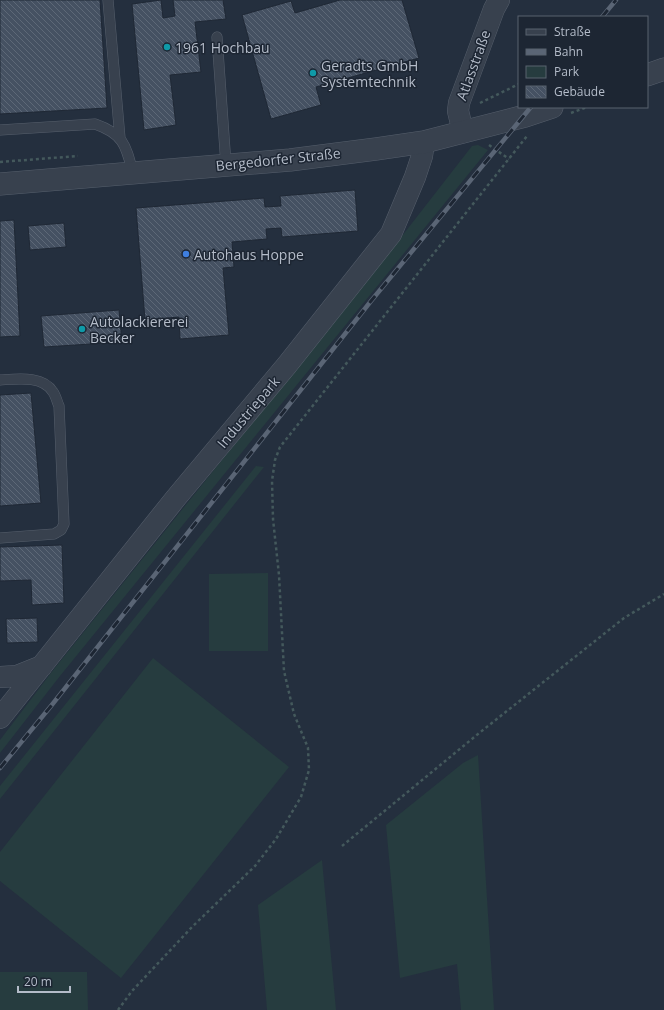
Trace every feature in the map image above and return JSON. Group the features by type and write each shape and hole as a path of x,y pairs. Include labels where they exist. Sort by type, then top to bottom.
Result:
{"street":[{"name":"Atlasstraße","path":"463,132 458,111 461,97 494,9 499,0"},
{"path":"648,75 664,69"},
{"name":"Bergedorfer Straße","path":"0,184 298,159 376,149 424,142 525,116 549,108"},
{"name":"Industriepark","path":"0,718 175,499 286,365 391,234 415,177 422,156 424,142"},
{"name":"Industriepark","path":"0,677 17,676 42,666"}],"lane":[{"path":"108,0 120,138"},
{"path":"217,37 226,165"},
{"path":"0,130 95,124 108,129 120,138 128,152 133,173"},
{"path":"0,380 34,380 47,385 53,391 59,406 64,524 61,530 54,534 0,538"}],"path":[{"path":"458,111 485,101 518,84"},
{"path":"118,1010 132,991 186,933 255,866 276,838 301,798 309,770 308,748 294,714 284,671 279,576 273,518 272,481 275,460 280,447 509,159 489,145"},
{"path":"0,162 80,156"},
{"path":"342,846 478,734 624,618 664,594"}],"green space":[{"path":"478,145 488,150 60,676 0,753 0,740 54,669 402,236 472,146"},
{"path":"256,466 264,467 0,799 0,786"},
{"path":"268,573 268,651 209,651 209,574"},
{"path":"153,658 289,767 121,978 0,881 0,852"},
{"path":"478,755 494,1010 461,1010 457,964 400,978 386,825 463,763"},
{"path":"322,860 336,1010 267,1010 258,905"},
{"path":"0,972 87,972 88,1010 0,1010"}],"building":[{"path":"0,0 100,0 107,108 0,114"},
{"name":"1961 Hochbau","path":"161,0 163,18 175,16 173,0 223,0 226,19 195,22 201,72 170,75 176,125 144,130 132,4"},
{"name":"Geradts GmbH Systemtechnik","path":"340,0 402,0 419,58 316,87 321,105 271,119 242,15 291,1 295,13"},
{"name":"Autohaus Hoppe","path":"355,190 358,231 282,237 281,228 266,229 267,239 232,242 234,267 223,268 229,335 180,339 179,317 145,320 136,208 264,198 265,207 281,206 280,196"},
{"path":"14,220 20,336 0,337 0,221"},
{"path":"64,223 66,247 30,250 28,226"},
{"name":"Autolackiererei Becker","path":"119,310 122,342 44,347 41,316"},
{"path":"31,393 41,503 0,506 0,395"},
{"path":"62,545 64,603 32,605 31,580 0,581 0,547"},
{"path":"37,618 38,642 7,643 6,619"}],"railway":[{"path":"603,16 616,0"},
{"path":"0,768 51,706 371,301 530,108"}],"place":[{"name":"1961 Hochbau","path":"167,47"},
{"name":"Geradts GmbH Systemtechnik","path":"313,73"},
{"name":"Autohaus Hoppe","path":"186,254"},
{"name":"Autolackiererei Becker","path":"82,329"}]}
